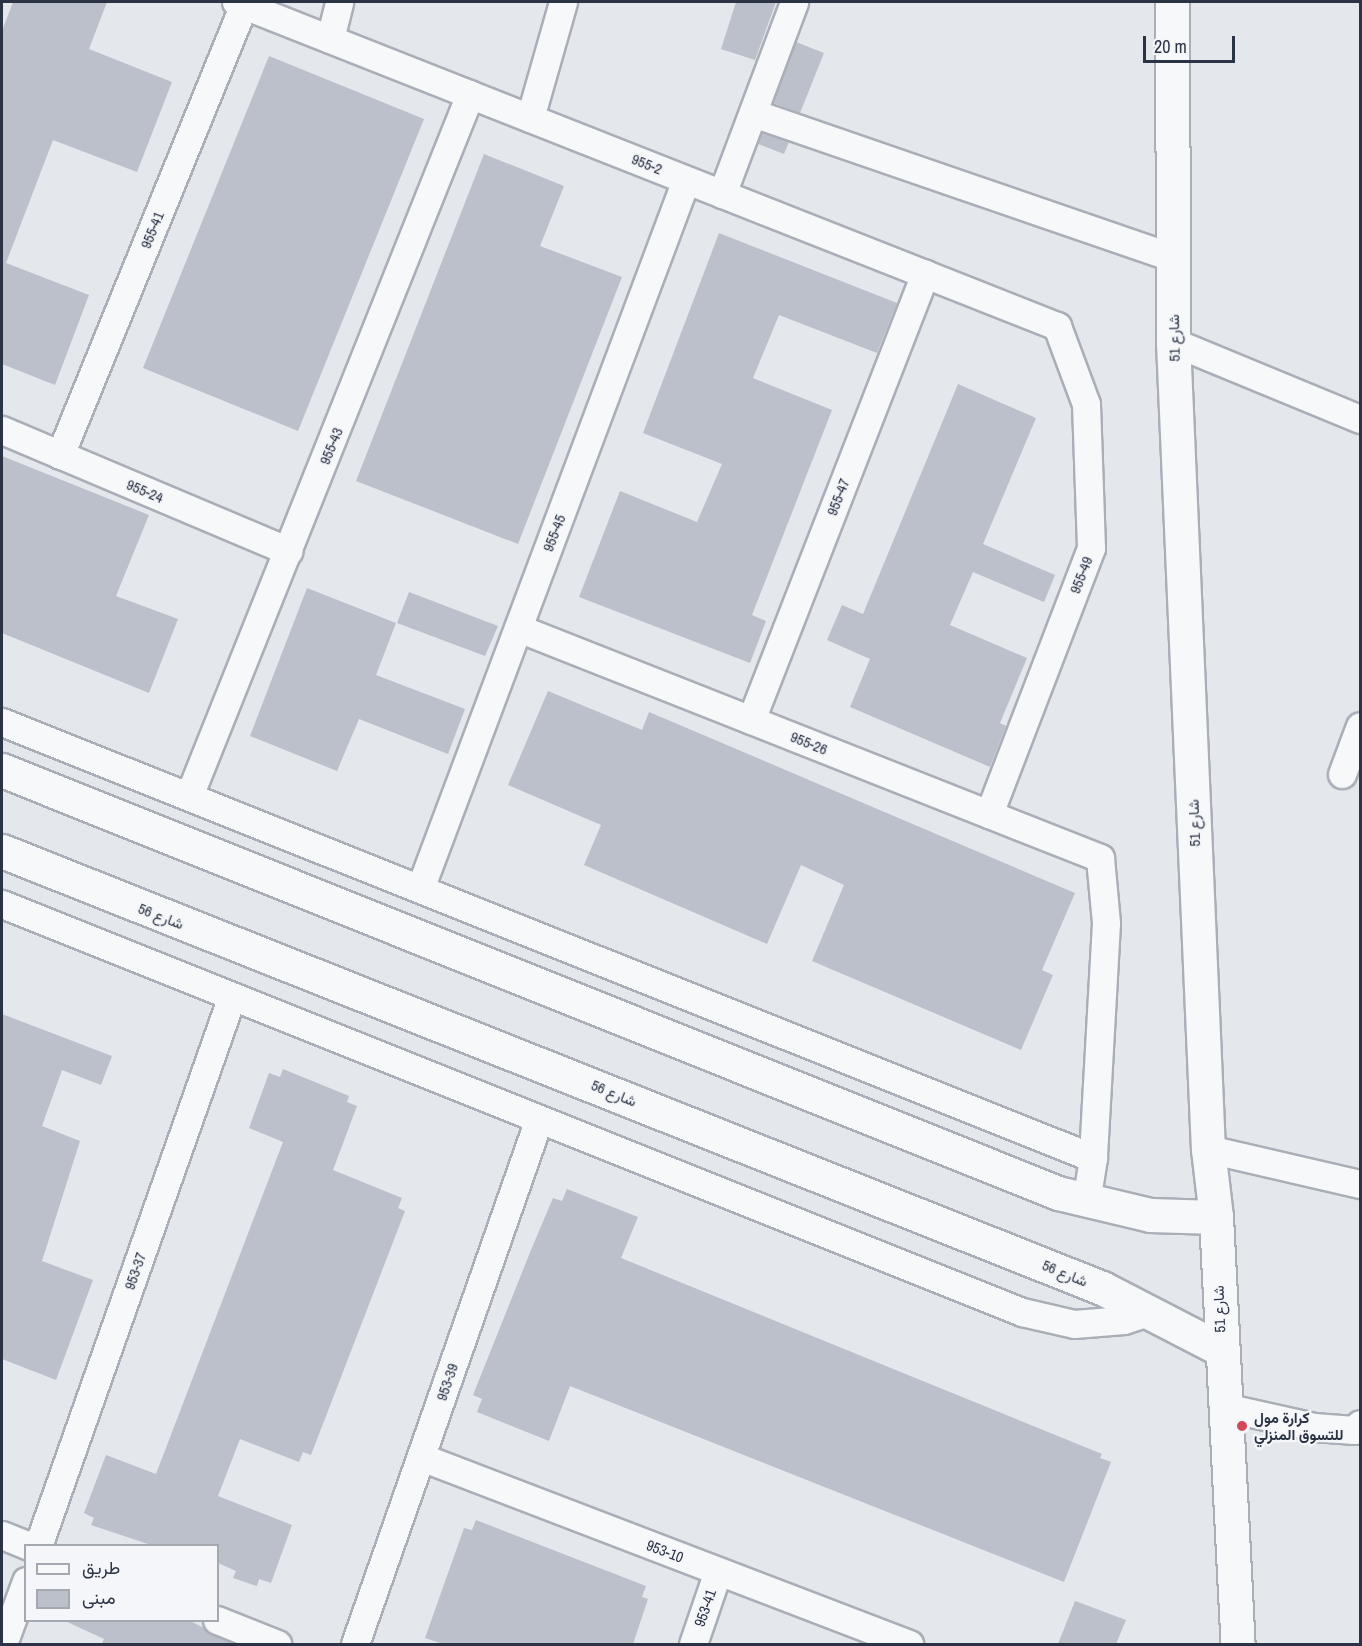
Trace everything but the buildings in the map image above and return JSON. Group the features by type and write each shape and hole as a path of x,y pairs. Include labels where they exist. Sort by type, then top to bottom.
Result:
{"street":[{"path":"330,39 339,2"},
{"path":"530,118 563,2"},
{"path":"723,194 794,2"},
{"name":"شارع 51","path":"1172,2 1173,342 1208,1149 1216,1216 1220,1349 1238,1644"},
{"name":"955-2","path":"240,3 1057,326"},
{"name":"955-41","path":"60,455 240,3"},
{"name":"955-43","path":"189,796 470,94"},
{"path":"753,113 1173,258"},
{"name":"955-45","path":"422,886 686,180"},
{"name":"955-47","path":"751,720 925,274"},
{"name":"955-49","path":"988,814 1091,548 1086,404 1057,326"},
{"path":"1173,342 1360,419"},
{"name":"955-24","path":"2,430 289,551"},
{"name":"955-26","path":"518,628 1100,858 1106,923 1094,1158"},
{"path":"2,722 422,886 1094,1158 1086,1202"},
{"path":"1342,774 1360,726"},
{"path":"2,770 1086,1202 1150,1215 1216,1216"},
{"name":"شارع 56","path":"2,851 1102,1288 1220,1349"},
{"path":"2,904 1048,1320 1100,1324 1148,1312"},
{"name":"953-37","path":"38,1544 232,996"},
{"name":"953-39","path":"355,1644 539,1119"},
{"path":"1208,1149 1360,1184"},
{"path":"1224,1407 1314,1427 1354,1430 1360,1424"},
{"name":"953-10","path":"421,1457 909,1644"},
{"path":"2,1535 26,1544"},
{"name":"953-41","path":"693,1644 718,1571"},
{"path":"3,1644 24,1586"},
{"path":"219,1621 277,1644"}],"place":[{"name":"كرارة مول للتسوق المنزلي","path":"1242,1426"}]}
